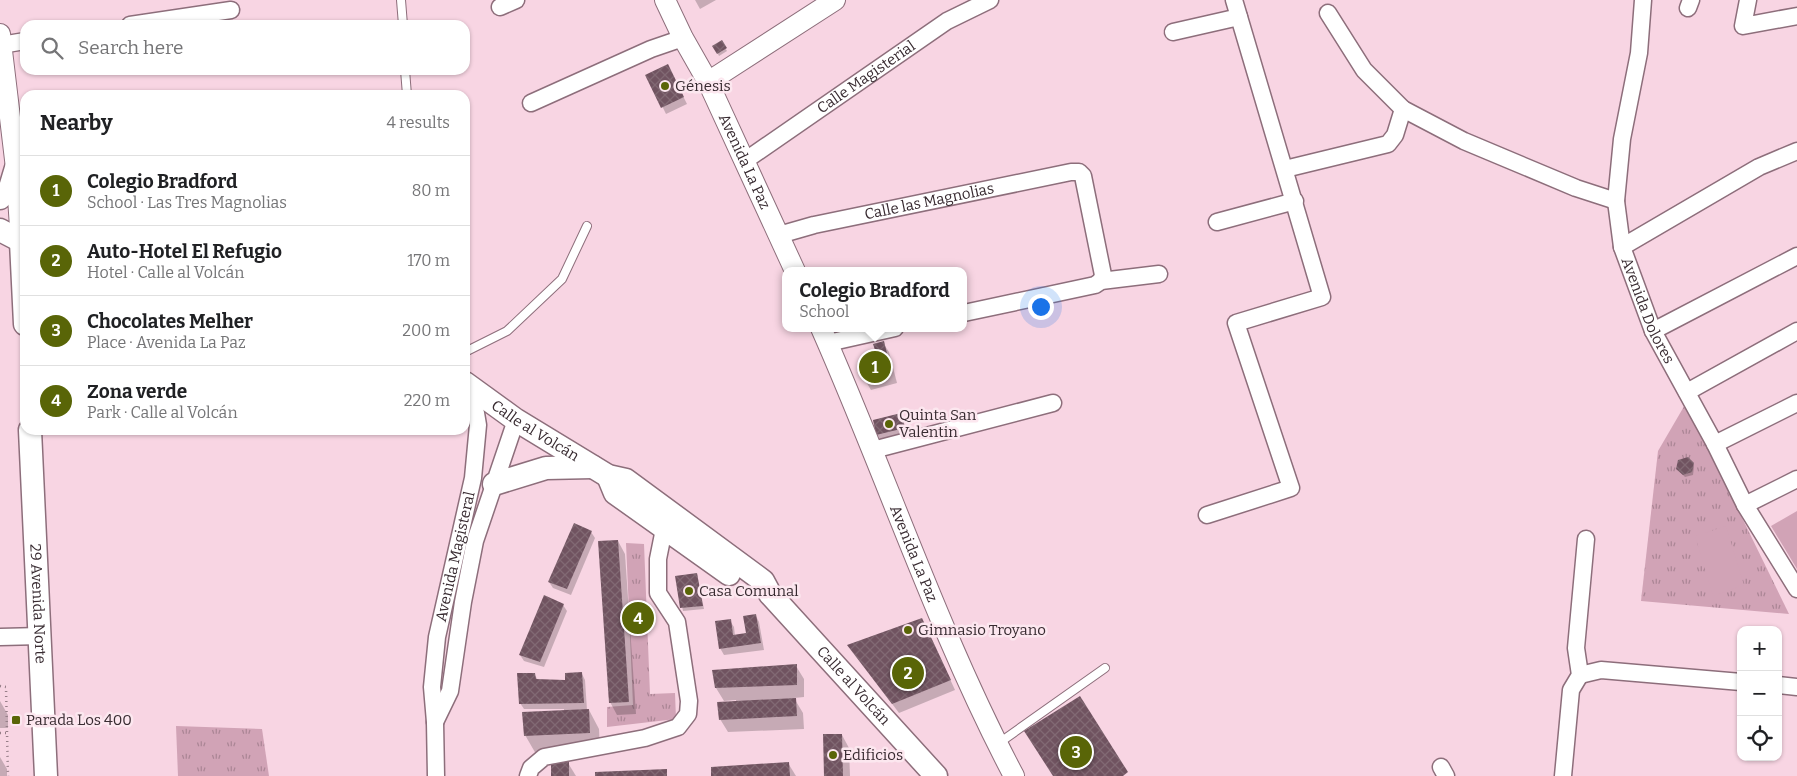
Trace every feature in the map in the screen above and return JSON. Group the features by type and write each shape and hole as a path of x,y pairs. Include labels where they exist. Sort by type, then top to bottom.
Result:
{"main road":[{"path":"0,198 10,188 16,168"},
{"path":"0,230 20,240"},
{"name":"Calle al Volcán","path":"470,387 516,420 600,471 626,480 763,581 770,594 936,776"},
{"name":"29 Avenida Norte","path":"30,435 46,776"},
{"path":"484,481 546,468 600,471"},
{"name":"Calle al Volcán","path":"600,471 615,493 664,529 754,591 770,594"}],"street":[{"path":"500,7 516,0"},
{"name":"Avenida La Paz","path":"665,0 682,38 708,82 746,160 794,267"},
{"path":"708,82 835,0"},
{"name":"Calle Magisterial","path":"746,160 948,21 990,0"},
{"path":"1207,515 1291,488 1236,323 1322,297 1234,0"},
{"name":"Avenida Dolores","path":"1643,0 1639,53 1622,139 1616,201 1622,247 1653,331 1715,444 1745,505 1797,589"},
{"path":"1748,0 1743,26 1797,16"},
{"path":"164,20 231,10"},
{"path":"1328,13 1364,70 1403,109 1464,141 1576,188 1616,201"},
{"path":"1173,32 1239,17"},
{"path":"531,103 651,49 682,38"},
{"path":"20,41 1,39 20,210"},
{"path":"1285,169 1388,144 1395,135 1403,109"},
{"path":"1622,247 1759,167 1797,150"},
{"name":"Calle las Magnolias","path":"779,235 814,225 1071,172 1079,172 1083,176 1085,185 1103,275 1101,280"},
{"path":"1217,222 1295,202"},
{"path":"1653,331 1797,256"},
{"path":"967,312 1095,285 1101,280 1159,274"},
{"path":"1687,392 1797,331"},
{"path":"824,336 860,332"},
{"name":"Avenida La Paz","path":"824,336 873,450 936,608 997,744 1014,776"},
{"name":"Avenida Magisteral","path":"435,722 450,691 484,481 478,425 470,401"},
{"path":"873,450 1054,403"},
{"path":"1715,444 1797,403"},
{"name":"Avenida Magisteral","path":"436,776 432,687 437,637 484,481 516,420"},
{"path":"1745,505 1797,479"},
{"path":"528,776 531,768 544,757 645,738 678,727 688,714 689,700 677,622 658,593 658,559 664,529"},
{"path":"1563,776 1571,690 1580,675 1576,648 1586,539"},
{"path":"0,637 41,636"},
{"path":"1580,675 1600,670 1737,682"},
{"path":"1782,685 1797,687"}],"lane":[{"path":"401,0 402,20"},
{"path":"406,75 407,90"},
{"path":"470,350 507,331 562,279 587,226"},
{"path":"997,744 1105,668"}],"path":[{"path":"0,686 6,686 8,776"},
{"path":"0,733 7,733"}],"green space":[{"path":"1686,403 1789,614 1641,601 1658,451"},
{"path":"1797,511 1797,569 1771,526"},
{"path":"1726,526 1744,585 1713,596 1695,536"},
{"path":"626,543 644,544 650,694 675,693 676,719 607,727 607,707 633,705"},
{"path":"176,726 262,729 269,776 178,776"}],"building":[{"path":"722,40 727,48 717,54 712,46"},
{"name":"Génesis","path":"668,64 684,97 661,108 645,75"},
{"path":"884,341 892,374 864,381 859,360 868,358 867,352 875,350 873,344"},
{"name":"Quinta San Valentin","path":"901,413 905,428 876,435 873,420"},
{"path":"1688,457 1694,463 1692,472 1683,475 1676,469 1678,460"},
{"path":"574,523 592,531 567,589 548,582"},
{"path":"618,540 629,702 609,703 598,541"},
{"name":"Casa Comunal","path":"697,573 703,606 680,608 675,576"},
{"path":"544,595 564,604 540,662 519,655"},
{"path":"756,614 761,643 719,649 715,621 731,619 733,635 746,633 743,616"},
{"path":"922,618 951,680 892,704 847,645"},
{"path":"797,664 797,685 715,688 712,670"},
{"path":"582,672 584,703 519,704 517,673 535,673 536,679 565,680 565,673"},
{"path":"1080,696 1128,772 1123,776 1053,776 1024,731"},
{"path":"796,698 797,716 719,720 717,702"},
{"path":"589,709 590,733 524,736 522,712"},
{"name":"Edificios","path":"823,734 842,734 843,776 824,776"},
{"path":"551,762 569,762 569,776 551,776"},
{"path":"789,762 790,776 711,776 711,767"},
{"path":"667,769 667,776 595,776 595,772"}],"place":[{"name":"Génesis","path":"665,86"},
{"name":"Colegio Bradford","path":"875,367"},
{"name":"Quinta San Valentin","path":"889,424"},
{"name":"Casa Comunal","path":"689,591"},
{"name":"Zona verde","path":"638,618"},
{"name":"Gimnasio Troyano","path":"908,630"},
{"name":"Auto-Hotel El Refugio","path":"908,673"},
{"name":"Parada Los 400","path":"16,720"},
{"name":"Chocolates Melher","path":"1076,752"},
{"name":"Edificios","path":"833,755"}]}
